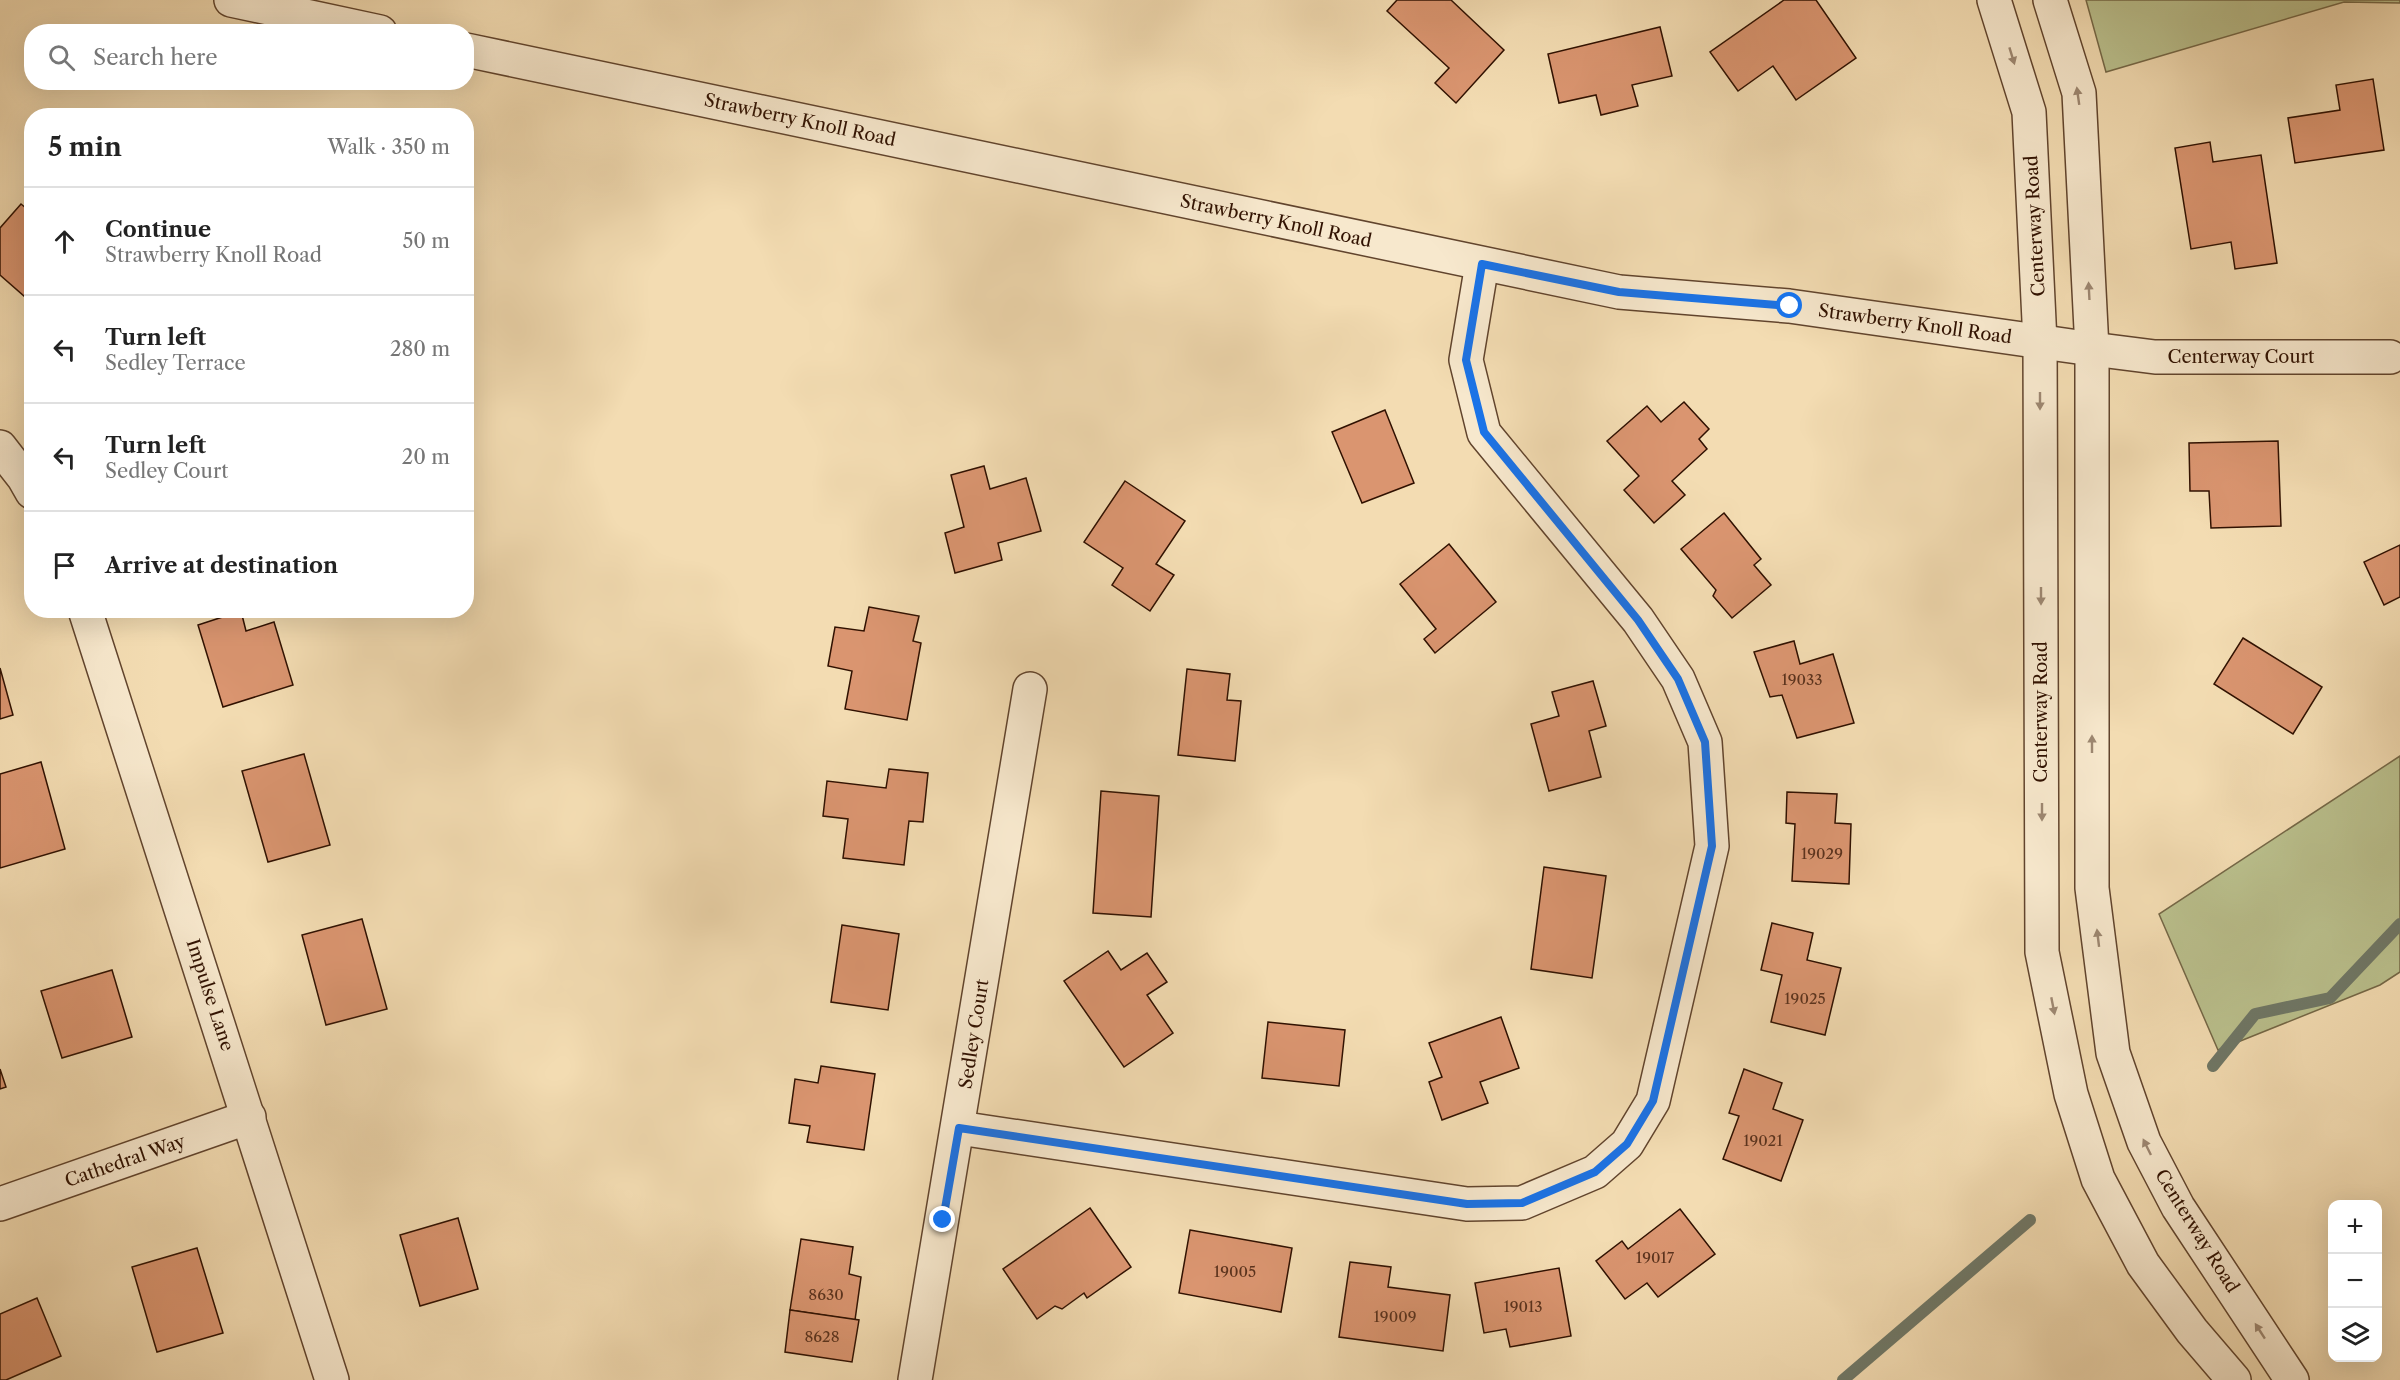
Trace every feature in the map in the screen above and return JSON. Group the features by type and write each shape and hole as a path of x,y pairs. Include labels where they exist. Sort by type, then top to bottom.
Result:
{"street":[{"path":"231,0 343,24"},
{"name":"Centerway Road","path":"1994,0 2029,112 2040,342 2042,952 2071,1094 2098,1179 2143,1264 2192,1332 2234,1380"},
{"name":"Centerway Road","path":"2050,0 2079,93 2092,349 2092,888 2113,1053 2144,1142 2178,1207 2292,1380"},
{"name":"Strawberry Knoll Road","path":"474,52 1619,292 1790,306 2092,349"},
{"path":"959,1128 1467,1204 1522,1203 1595,1172 1627,1144 1653,1101 1712,846 1705,742 1678,679 1638,620 1484,432 1466,360 1482,264"},
{"name":"Centerway Court","path":"2092,349 2155,357 2390,357"},
{"path":"0,447 24,478"},
{"name":"Impulse Lane","path":"88,618 332,1380"},
{"name":"Sedley Court","path":"915,1380 959,1128 1030,689"},
{"name":"Cathedral Way","path":"0,1204 249,1117"}],"green space":[{"path":"2086,0 2400,0 2400,3 2344,2 2106,72"},
{"path":"2400,756 2400,972 2380,985 2218,1050 2159,914"}],"building":[{"path":"1397,0 1451,0 1504,50 1456,103 1435,83 1449,68 1387,11"},
{"path":"1784,0 1816,0 1856,58 1796,100 1773,66 1738,91 1710,52"},
{"path":"1660,27 1672,76 1632,85 1638,106 1601,115 1596,95 1559,103 1548,54"},
{"path":"2373,79 2384,150 2295,163 2288,118 2340,110 2336,85"},
{"path":"2210,142 2213,162 2261,155 2277,263 2235,269 2231,242 2191,249 2175,148"},
{"path":"21,204 24,206 24,296 0,275 0,228"},
{"path":"1684,402 1709,429 1699,439 1707,449 1672,481 1685,495 1654,523 1624,490 1639,476 1607,441 1647,406 1661,422"},
{"path":"1385,410 1414,483 1362,503 1332,432"},
{"path":"2278,441 2281,526 2211,528 2209,491 2190,491 2189,443"},
{"path":"984,466 990,489 1026,478 1041,531 998,543 1002,560 955,573 945,533 964,527 951,475"},
{"path":"1125,481 1185,521 1156,564 1174,575 1150,611 1112,585 1123,568 1084,542"},
{"path":"1724,513 1761,559 1754,565 1771,585 1732,618 1713,596 1716,590 1681,549"},
{"path":"1449,544 1496,602 1435,653 1424,639 1436,629 1400,584"},
{"path":"2400,545 2400,597 2384,605 2364,562"},
{"path":"869,607 919,616 913,641 921,643 907,720 845,709 852,671 828,666 835,627 864,631"},
{"path":"220,618 243,618 246,631 274,622 293,685 223,707 198,625"},
{"path":"2243,638 2322,687 2293,734 2214,684"},
{"path":"1794,641 1800,664 1833,654 1854,723 1797,738 1782,695 1770,697 1754,652"},
{"path":"0,668 13,715 0,719"},
{"path":"1187,669 1230,674 1227,700 1241,701 1235,761 1178,755"},
{"path":"1593,681 1606,726 1589,731 1601,777 1549,791 1531,724 1559,716 1552,692"},
{"path":"304,754 330,845 268,862 242,771"},
{"path":"41,762 65,849 0,868 0,774"},
{"path":"889,769 928,773 923,822 909,821 904,865 843,858 848,819 823,816 827,781 886,788"},
{"path":"1101,791 1159,796 1151,917 1093,913"},
{"path":"1787,792 1837,794 1835,823 1851,824 1849,884 1792,881 1795,824 1786,823"},
{"path":"1544,867 1606,876 1592,978 1531,969"},
{"path":"362,919 387,1009 326,1025 302,935"},
{"path":"1772,923 1813,933 1807,960 1841,968 1825,1035 1771,1022 1782,975 1761,970"},
{"path":"842,925 899,934 888,1010 831,1002"},
{"path":"1108,951 1121,970 1147,953 1167,982 1147,995 1173,1033 1124,1067 1064,981"},
{"path":"112,970 132,1037 62,1058 41,991"},
{"path":"1501,1017 1519,1068 1480,1082 1488,1103 1442,1120 1429,1082 1442,1077 1429,1043"},
{"path":"1268,1022 1345,1030 1339,1086 1262,1078"},
{"path":"821,1066 875,1074 864,1150 807,1142 810,1126 789,1123 795,1079 818,1083"},
{"path":"0,1069 6,1087 0,1089"},
{"path":"1744,1069 1782,1083 1773,1109 1803,1120 1781,1181 1723,1159 1739,1116 1729,1113"},
{"path":"1090,1208 1131,1267 1087,1298 1084,1293 1062,1309 1055,1306 1037,1319 1003,1269"},
{"path":"1680,1209 1715,1254 1658,1297 1647,1283 1625,1299 1596,1261 1622,1241 1628,1249"},
{"path":"458,1218 478,1289 420,1306 400,1235"},
{"path":"1190,1230 1292,1248 1281,1312 1179,1293"},
{"path":"801,1239 853,1247 849,1274 861,1277 855,1320 790,1310"},
{"path":"197,1248 223,1333 157,1352 132,1267"},
{"path":"1350,1262 1391,1267 1388,1287 1450,1295 1443,1351 1339,1337"},
{"path":"1559,1268 1571,1336 1510,1347 1506,1329 1484,1333 1475,1283"},
{"path":"37,1298 61,1356 6,1380 0,1380 0,1314"},
{"path":"790,1310 859,1320 852,1362 785,1352"}],"waterway":[{"path":"2213,1066 2255,1014 2330,998 2400,924"},
{"path":"1843,1380 2030,1220"}],"route":[{"path":"943,1220 959,1128 1467,1204 1522,1203 1595,1172 1627,1144 1653,1101 1712,846 1705,742 1678,679 1638,620 1484,432 1466,360 1482,264 1619,292 1790,306"}]}
